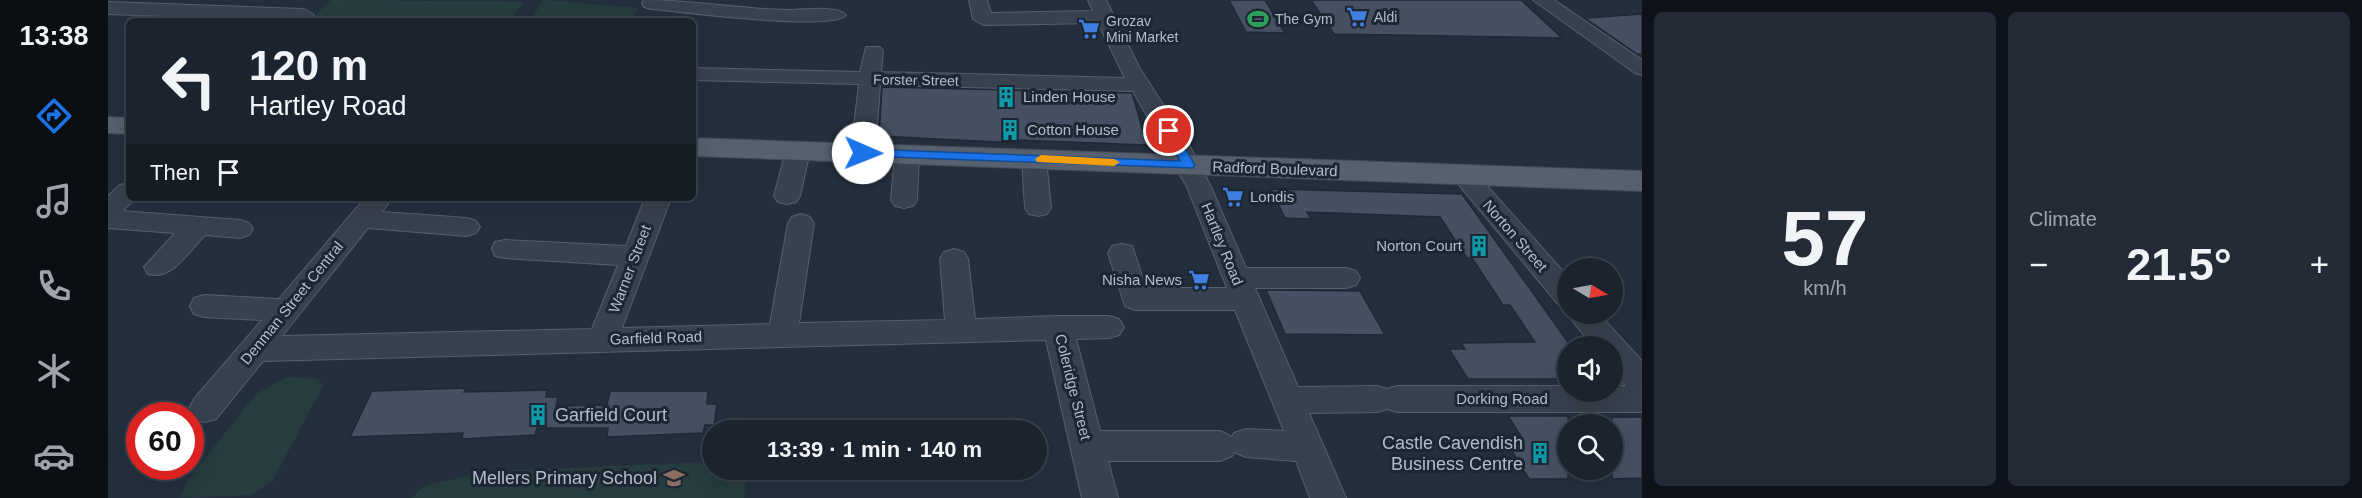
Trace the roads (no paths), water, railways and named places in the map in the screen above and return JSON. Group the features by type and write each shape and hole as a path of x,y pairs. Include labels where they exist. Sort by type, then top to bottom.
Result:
{"main road":[{"path":"108,125 126,126"},
{"name":"Radford Boulevard","path":"696,147 1642,181"}],"street":[{"path":"108,8 300,18 320,0"},
{"path":"978,0 983,19 1101,9"},
{"path":"1542,0 1642,69"},
{"path":"651,3 787,8 836,15"},
{"name":"Hartley Road","path":"1101,9 1139,85 1189,165 1328,498"},
{"path":"863,153 873,51"},
{"name":"Forster Street","path":"696,74 1139,85"},
{"path":"787,196 798,151"},
{"path":"904,200 907,154"},
{"path":"1034,159 1038,208"},
{"name":"Norton Street","path":"1464,175 1557,284"},
{"path":"108,210 126,194"},
{"name":"Denman Street Central","path":"205,409 377,201"},
{"name":"Warner Street","path":"603,339 657,201"},
{"path":"108,219 240,228"},
{"path":"362,219 450,231"},
{"path":"158,267 198,226"},
{"path":"783,334 805,239"},
{"path":"505,250 636,256"},
{"path":"1122,253 1135,299 1346,278"},
{"path":"956,260 961,329"},
{"path":"204,306 285,310"},
{"path":"1591,324 1602,336"},
{"name":"Garfield Road","path":"254,349 1058,327"},
{"name":"Coleridge Street","path":"1100,498 1058,327 1109,327"},
{"path":"1623,360 1642,382"},
{"name":"Dorking Road","path":"1286,400 1642,399"},
{"path":"1087,446 1233,444 1305,447"}],"place":[{"name":"Aldi","path":"1357,17"},
{"name":"The Gym","path":"1258,19"},
{"name":"Grozav Mini Market","path":"1089,29"},
{"name":"Linden House","path":"1006,97"},
{"name":"Cotton House","path":"1010,130"},
{"name":"Londis","path":"1233,197"},
{"name":"Norton Court","path":"1479,246"},
{"name":"Nisha News","path":"1199,280"},
{"name":"Garfield Court","path":"538,415"},
{"name":"Castle Cavendish Business Centre","path":"1540,453"},
{"name":"Mellers Primary School","path":"674,478"}]}
